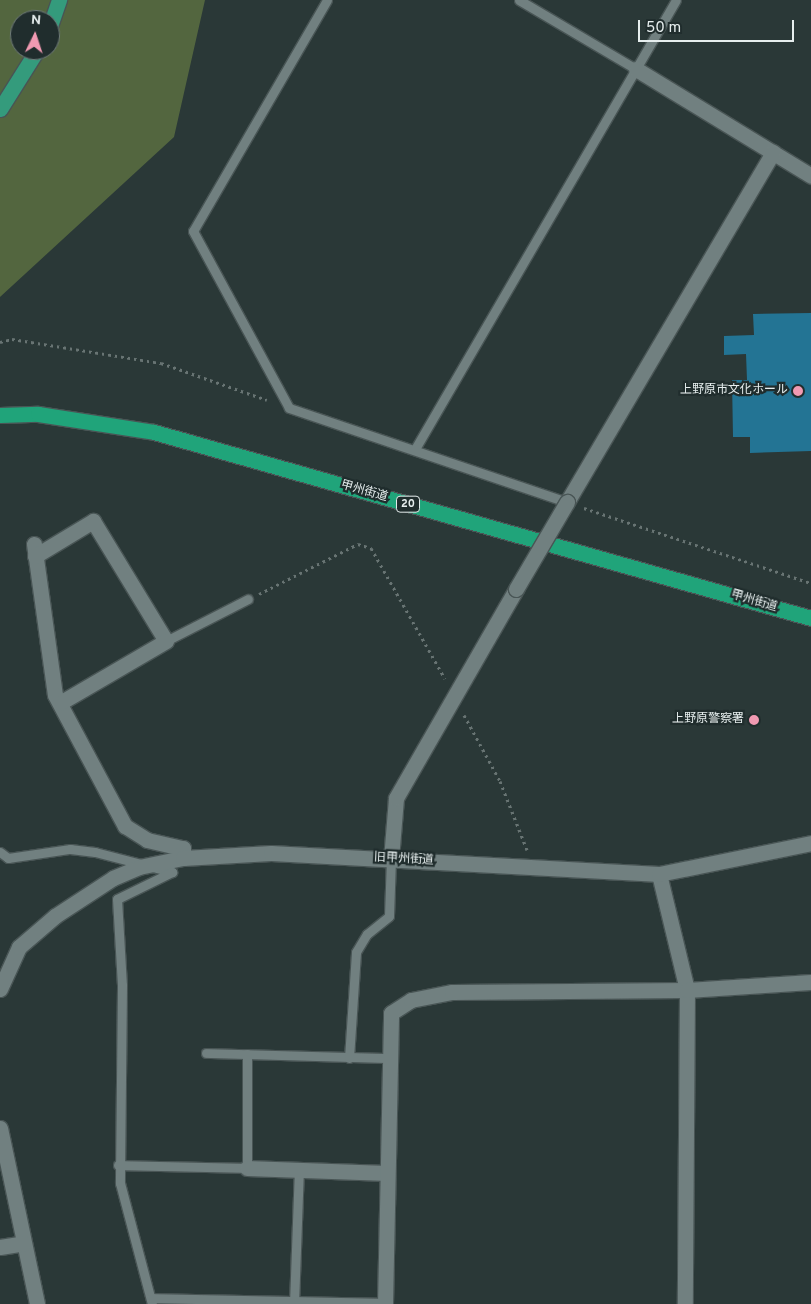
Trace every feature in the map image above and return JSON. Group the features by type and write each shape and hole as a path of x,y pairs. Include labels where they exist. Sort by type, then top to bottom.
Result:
{"highway":[{"name":"甲州街道","path":"0,415 38,414 154,432 811,618"}],"main road":[{"path":"0,109 32,60"}],"street":[{"path":"636,69 811,176"},
{"path":"391,859 396,798 516,589 773,152"},
{"path":"60,704 166,641 93,521 34,550 60,704 125,826 147,840 183,848 183,858"},
{"name":"旧甲州街道","path":"139,866 183,858 271,854 659,874 811,843"},
{"path":"0,988 26,941 55,916 139,866"},
{"path":"659,874 687,990 685,1304"},
{"path":"385,1304 391,1014 410,1000 452,992 687,990 811,982"},
{"path":"0,1128 37,1304"},
{"path":"247,1168 387,1173"},
{"path":"0,1247 24,1243"}],"lane":[{"path":"327,0 193,231 289,408 415,449 567,502"},
{"path":"519,0 636,69"},
{"path":"415,449 676,0"},
{"path":"166,641 248,600"},
{"name":"旧甲州街道","path":"0,852 8,858 70,849 139,866"},
{"path":"349,1058 356,952 367,934 389,916 391,859"},
{"path":"139,866 172,872 117,899 122,985 118,1165 151,1301 385,1304"},
{"path":"206,1053 390,1058"},
{"path":"118,1165 247,1168 247,1054"},
{"path":"294,1303 299,1170"}],"path":[{"path":"0,342 12,339 161,363 289,408"},
{"path":"567,502 811,583"},
{"path":"248,600 358,544 371,548 500,781 534,868"}],"green space":[{"path":"0,0 205,0 174,137 0,297"}],"building":[{"path":"811,313 811,451 750,453 750,437 733,437 732,380 747,380 746,354 724,355 724,336 754,335 753,314"}],"place":[{"name":"上野原市文化ホール","path":"798,391"},
{"name":"上野原警察署","path":"754,720"}]}
